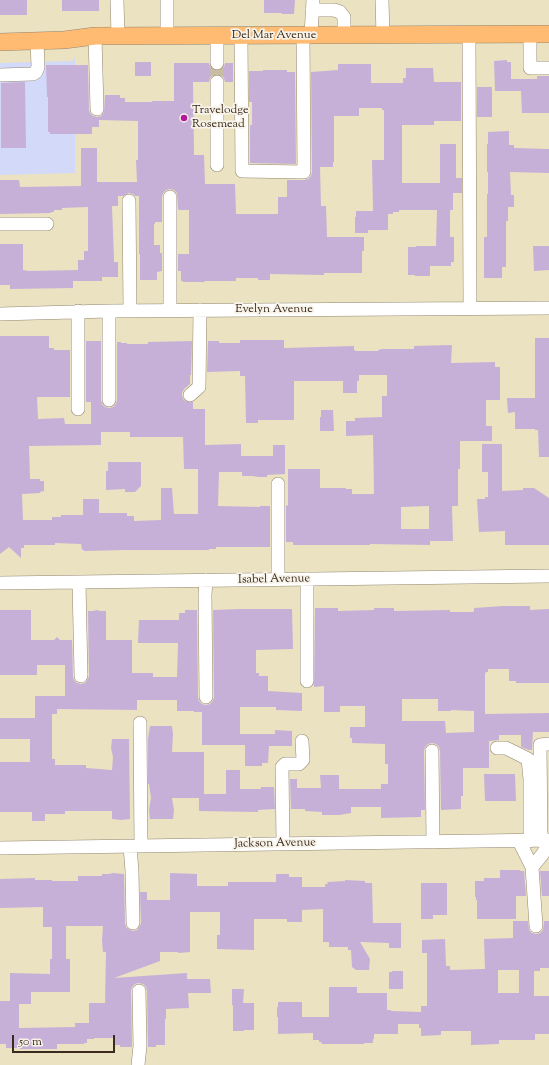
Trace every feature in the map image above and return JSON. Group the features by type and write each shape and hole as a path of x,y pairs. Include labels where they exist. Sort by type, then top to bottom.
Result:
{"main road":[{"name":"Del Mar Avenue","path":"0,42 64,40 95,36 549,34"}],"street":[{"path":"117,0 118,36"},
{"path":"167,0 167,36"},
{"path":"382,0 383,35"},
{"path":"242,36 242,171 304,172 307,35 313,5 340,12 344,17 344,35"},
{"path":"530,34 530,68 549,68"},
{"path":"469,35 470,309"},
{"path":"95,36 97,109"},
{"path":"217,36 217,63"},
{"path":"0,75 33,74 36,72 38,67 37,40"},
{"path":"217,82 217,165"},
{"path":"170,197 170,310"},
{"path":"129,201 130,311"},
{"path":"0,224 47,224"},
{"name":"Evelyn Avenue","path":"0,314 170,310 549,308"},
{"path":"190,395 199,388 200,310"},
{"path":"109,311 109,400"},
{"path":"78,312 78,410"},
{"path":"278,484 278,580"},
{"name":"Isabel Avenue","path":"0,583 549,576"},
{"path":"307,579 307,681"},
{"path":"206,580 206,697"},
{"path":"79,582 82,676"},
{"path":"133,923 132,871 135,846 140,723"},
{"path":"282,844 282,766 285,764 298,764 303,760 302,741"},
{"path":"536,926 532,867 538,841 540,746 549,744"},
{"path":"497,748 506,748 528,759 538,841 542,855 532,867"},
{"path":"432,751 433,842"},
{"name":"Jackson Avenue","path":"0,848 538,841"},
{"path":"138,1065 140,1046 139,991"}],"shaded area":[{"path":"75,57 75,173 0,175 0,63 73,61"}],"building":[{"path":"0,0 27,0 27,15 0,15"},
{"path":"62,0 99,0 99,11 62,11"},
{"path":"264,0 295,0 294,14 264,13"},
{"path":"507,60 507,62 511,62 511,79 537,79 537,76 549,76 549,113 522,113 521,91 495,91 494,61"},
{"path":"135,62 151,62 151,76 135,76"},
{"path":"174,63 209,63 213,70 217,71 224,67 225,63 233,63 233,82 225,82 221,75 217,74 210,78 209,82 193,82 194,155 204,155 205,184 235,184 236,214 278,214 278,197 287,197 287,180 304,180 311,176 311,72 338,70 338,64 371,64 371,83 403,83 403,78 406,78 406,68 433,68 434,82 461,82 461,121 434,121 434,125 402,125 402,183 440,183 440,144 456,144 456,178 462,178 462,193 453,193 453,210 450,210 450,237 454,237 454,262 451,262 451,266 430,266 430,276 408,275 408,247 436,246 437,210 399,210 399,212 388,214 388,230 368,230 368,233 355,233 356,211 373,211 372,160 384,160 384,110 382,110 382,108 359,108 359,116 334,116 333,167 320,167 321,206 326,206 327,237 364,237 364,251 362,251 362,273 324,273 324,275 270,274 270,280 258,280 258,278 236,278 236,281 183,282 181,281 181,271 178,271 178,254 189,254 189,210 178,209 177,193 170,189 163,193 162,197 162,222 155,222 154,224 154,245 160,245 160,253 162,253 162,271 157,272 157,280 140,280 139,196 129,193 123,196 118,196 118,206 112,206 114,262 118,262 118,277 102,277 102,281 73,281 73,288 10,289 10,285 0,285 0,244 23,244 23,270 78,270 78,260 84,260 84,251 88,251 88,207 62,208 62,210 54,210 54,212 51,213 0,214 0,180 19,180 20,187 81,186 81,148 97,148 97,182 137,182 136,160 138,160 138,121 99,120 99,127 92,127 92,134 50,134 50,132 48,132 46,65 88,65 89,110 93,116 97,117 101,116 104,112 105,95 120,95 120,98 125,98 125,102 174,101"},
{"path":"287,70 287,72 295,72 296,164 250,163 250,125 252,125 252,102 249,102 249,71"},
{"path":"25,82 26,148 1,148 1,83"},
{"path":"477,87 492,87 492,117 477,117"},
{"path":"509,131 509,145 514,145 514,148 549,149 549,173 510,172 511,195 514,195 514,207 508,207 508,221 506,221 506,267 502,267 502,278 484,278 484,237 487,237 488,132"},
{"path":"533,246 549,246 549,270 534,271"},
{"path":"0,336 49,336 49,348 54,348 54,350 70,350 70,397 37,397 38,419 64,418 65,424 91,424 91,402 86,402 86,341 101,341 101,400 105,407 109,408 116,404 117,400 117,342 127,344 148,344 148,342 192,341 190,384 184,389 182,396 187,402 193,402 193,409 205,409 205,445 241,444 241,456 273,456 273,445 285,445 285,474 259,477 242,476 242,472 219,472 218,506 270,506 270,547 216,547 216,549 209,550 84,551 82,550 81,544 55,543 55,545 24,545 24,548 21,548 21,558 9,547 0,554","holes":["101,432 130,432 130,437 183,437 184,469 198,469 198,514 174,514 172,488 161,488 161,520 134,521 134,516 127,516 127,513 99,513 99,499 83,499 83,515 61,515 61,517 52,517 52,520 23,520 22,494 40,493 44,491 44,481 40,481 40,479 30,479 29,446 101,445"]},
{"path":"535,338 549,338 549,457 539,457 538,430 515,429 515,412 508,413 507,398 535,398"},
{"path":"240,340 284,340 284,348 354,346 355,351 414,349 414,346 452,345 451,363 495,362 495,367 500,367 500,400 486,400 486,426 492,426 492,441 460,441 458,506 452,506 453,541 430,541 430,545 293,545 293,542 286,542 288,469 320,469 320,488 346,488 352,489 352,494 374,494 373,435 346,436 346,421 355,421 355,418 382,417 382,396 387,396 387,375 359,375 359,381 357,381 357,393 343,393 343,381 294,381 294,420 258,420 258,423 246,423 245,376 240,376 240,371 207,372 208,341 219,341 219,343 240,343","holes":["429,506 429,529 401,529 401,507"]},
{"path":"321,410 333,410 334,431 320,431"},
{"path":"482,444 502,444 502,491 534,488 549,498 549,545 505,545 505,531 479,532 477,499 485,499 485,497 488,497 488,472 482,472"},
{"path":"108,462 141,462 141,486 135,492 125,492 125,489 106,490 106,471 108,471"},
{"path":"530,606 530,610 549,609 549,683 516,683 516,681 509,681 509,669 488,669 488,672 485,674 485,714 549,713 549,732 533,732 532,750 521,747 521,735 499,735 499,740 489,741 489,768 463,768 463,796 461,796 461,809 441,810 440,751 436,744 432,743 425,747 424,751 425,810 421,810 421,817 381,818 381,807 351,807 351,813 339,815 322,815 322,812 305,811 305,809 291,809 290,779 297,779 297,788 321,788 320,775 339,775 339,789 381,789 381,784 388,784 388,764 385,764 385,744 352,743 352,738 350,738 350,727 365,727 365,706 340,706 340,712 324,712 324,686 314,687 315,608 338,608 338,611 394,608 394,611 450,610 450,612 473,612 474,608","holes":["402,699 438,699 438,711 474,711 474,732 446,733 445,721 402,721"]},
{"path":"292,609 293,649 256,650 256,673 259,673 259,676 268,676 268,691 302,693 302,711 276,710 276,707 240,707 240,734 275,734 275,730 292,731 292,746 269,746 268,763 262,763 262,766 245,766 245,745 202,745 202,712 177,711 177,700 137,700 137,710 57,709 57,714 52,714 52,759 55,759 55,765 86,765 86,768 112,770 112,739 129,739 130,819 112,819 112,811 65,811 65,814 45,814 45,821 32,821 32,812 0,812 0,762 30,762 30,739 0,739 0,718 35,718 35,696 65,696 65,665 37,665 37,675 0,675 0,610 31,610 31,640 54,640 57,637 60,640 72,640 73,677 77,683 81,684 85,683 89,676 88,611 106,611 106,640 132,640 132,673 153,673 153,677 177,677 178,643 138,643 139,620 179,620 179,613 185,613 185,610 197,610 198,697 202,704 206,705 213,701 214,697 213,610"},
{"path":"150,726 172,726 172,752 204,752 204,794 226,794 226,770 240,770 240,789 261,789 261,787 274,787 275,809 258,810 258,812 199,811 199,798 172,798 174,810 173,819 150,819 149,810 151,798 148,784 148,739"},
{"path":"484,774 515,774 516,801 485,801"},
{"path":"500,870 524,871 526,896 516,896 516,919 477,919 475,881 484,881 484,878 500,878"},
{"path":"540,871 549,871 549,896 542,896"},
{"path":"170,873 197,874 197,886 228,886 228,882 276,882 276,874 289,874 289,877 302,877 302,887 325,887 325,884 328,884 327,882 345,880 365,881 365,883 372,883 373,923 401,923 401,948 389,948 389,943 360,942 370,959 369,970 356,970 352,967 351,950 348,950 348,947 329,947 329,942 323,942 323,909 302,910 302,922 287,922 287,919 254,919 254,950 217,949 217,935 220,935 220,912 190,912 190,952 160,952 160,961 114,978 187,973 187,979 210,979 211,993 188,993 189,1008 166,1009 165,1045 148,1047 147,991 143,984 138,983 132,987 131,991 132,1047 120,1047 120,1045 115,1045 115,1038 94,1038 87,1039 87,1043 84,1044 57,1044 57,1049 6,1048 6,1044 0,1044 0,1001 10,1001 10,973 50,974 50,959 52,959 52,927 43,927 43,907 0,908 0,879 35,878 35,880 78,881 78,876 102,876 102,874 124,874 125,923 126,927 133,931 137,930 141,923 140,892 147,892 147,900 170,900","holes":["66,926 103,926 103,952 106,952 105,1003 89,1003 89,1023 75,1023 75,1027 19,1028 19,1004 31,1004 31,992 70,992 70,959 66,959"]},
{"path":"421,883 447,883 447,915 433,915 433,919 421,919"},
{"path":"513,921 528,921 529,930 536,934 543,930 544,921 549,921 549,968 540,968 540,971 534,971 534,996 549,996 549,1034 535,1034 535,1040 499,1040 499,1044 471,1045 471,1031 441,1031 441,1035 421,1036 421,1028 419,1028 419,1024 398,1024 398,1034 374,1034 373,1043 364,1044 322,1044 319,1040 313,1040 313,1033 278,1034 278,1002 302,1002 302,1017 329,1017 329,987 357,987 357,993 387,993 387,1010 421,1012 421,1006 427,1006 427,953 422,953 422,940 445,939 446,966 450,966 450,970 485,969 484,939 513,938","holes":["498,970 519,970 519,993 498,993"]},
{"path":"403,971 403,989 389,989 389,972"},
{"path":"232,989 244,989 243,1003 254,1003 254,1030 233,1031"}],"tunnel":[{"path":"217,63 217,82"}],"place":[{"name":"Travelodge Rosemead","path":"184,118"}]}
